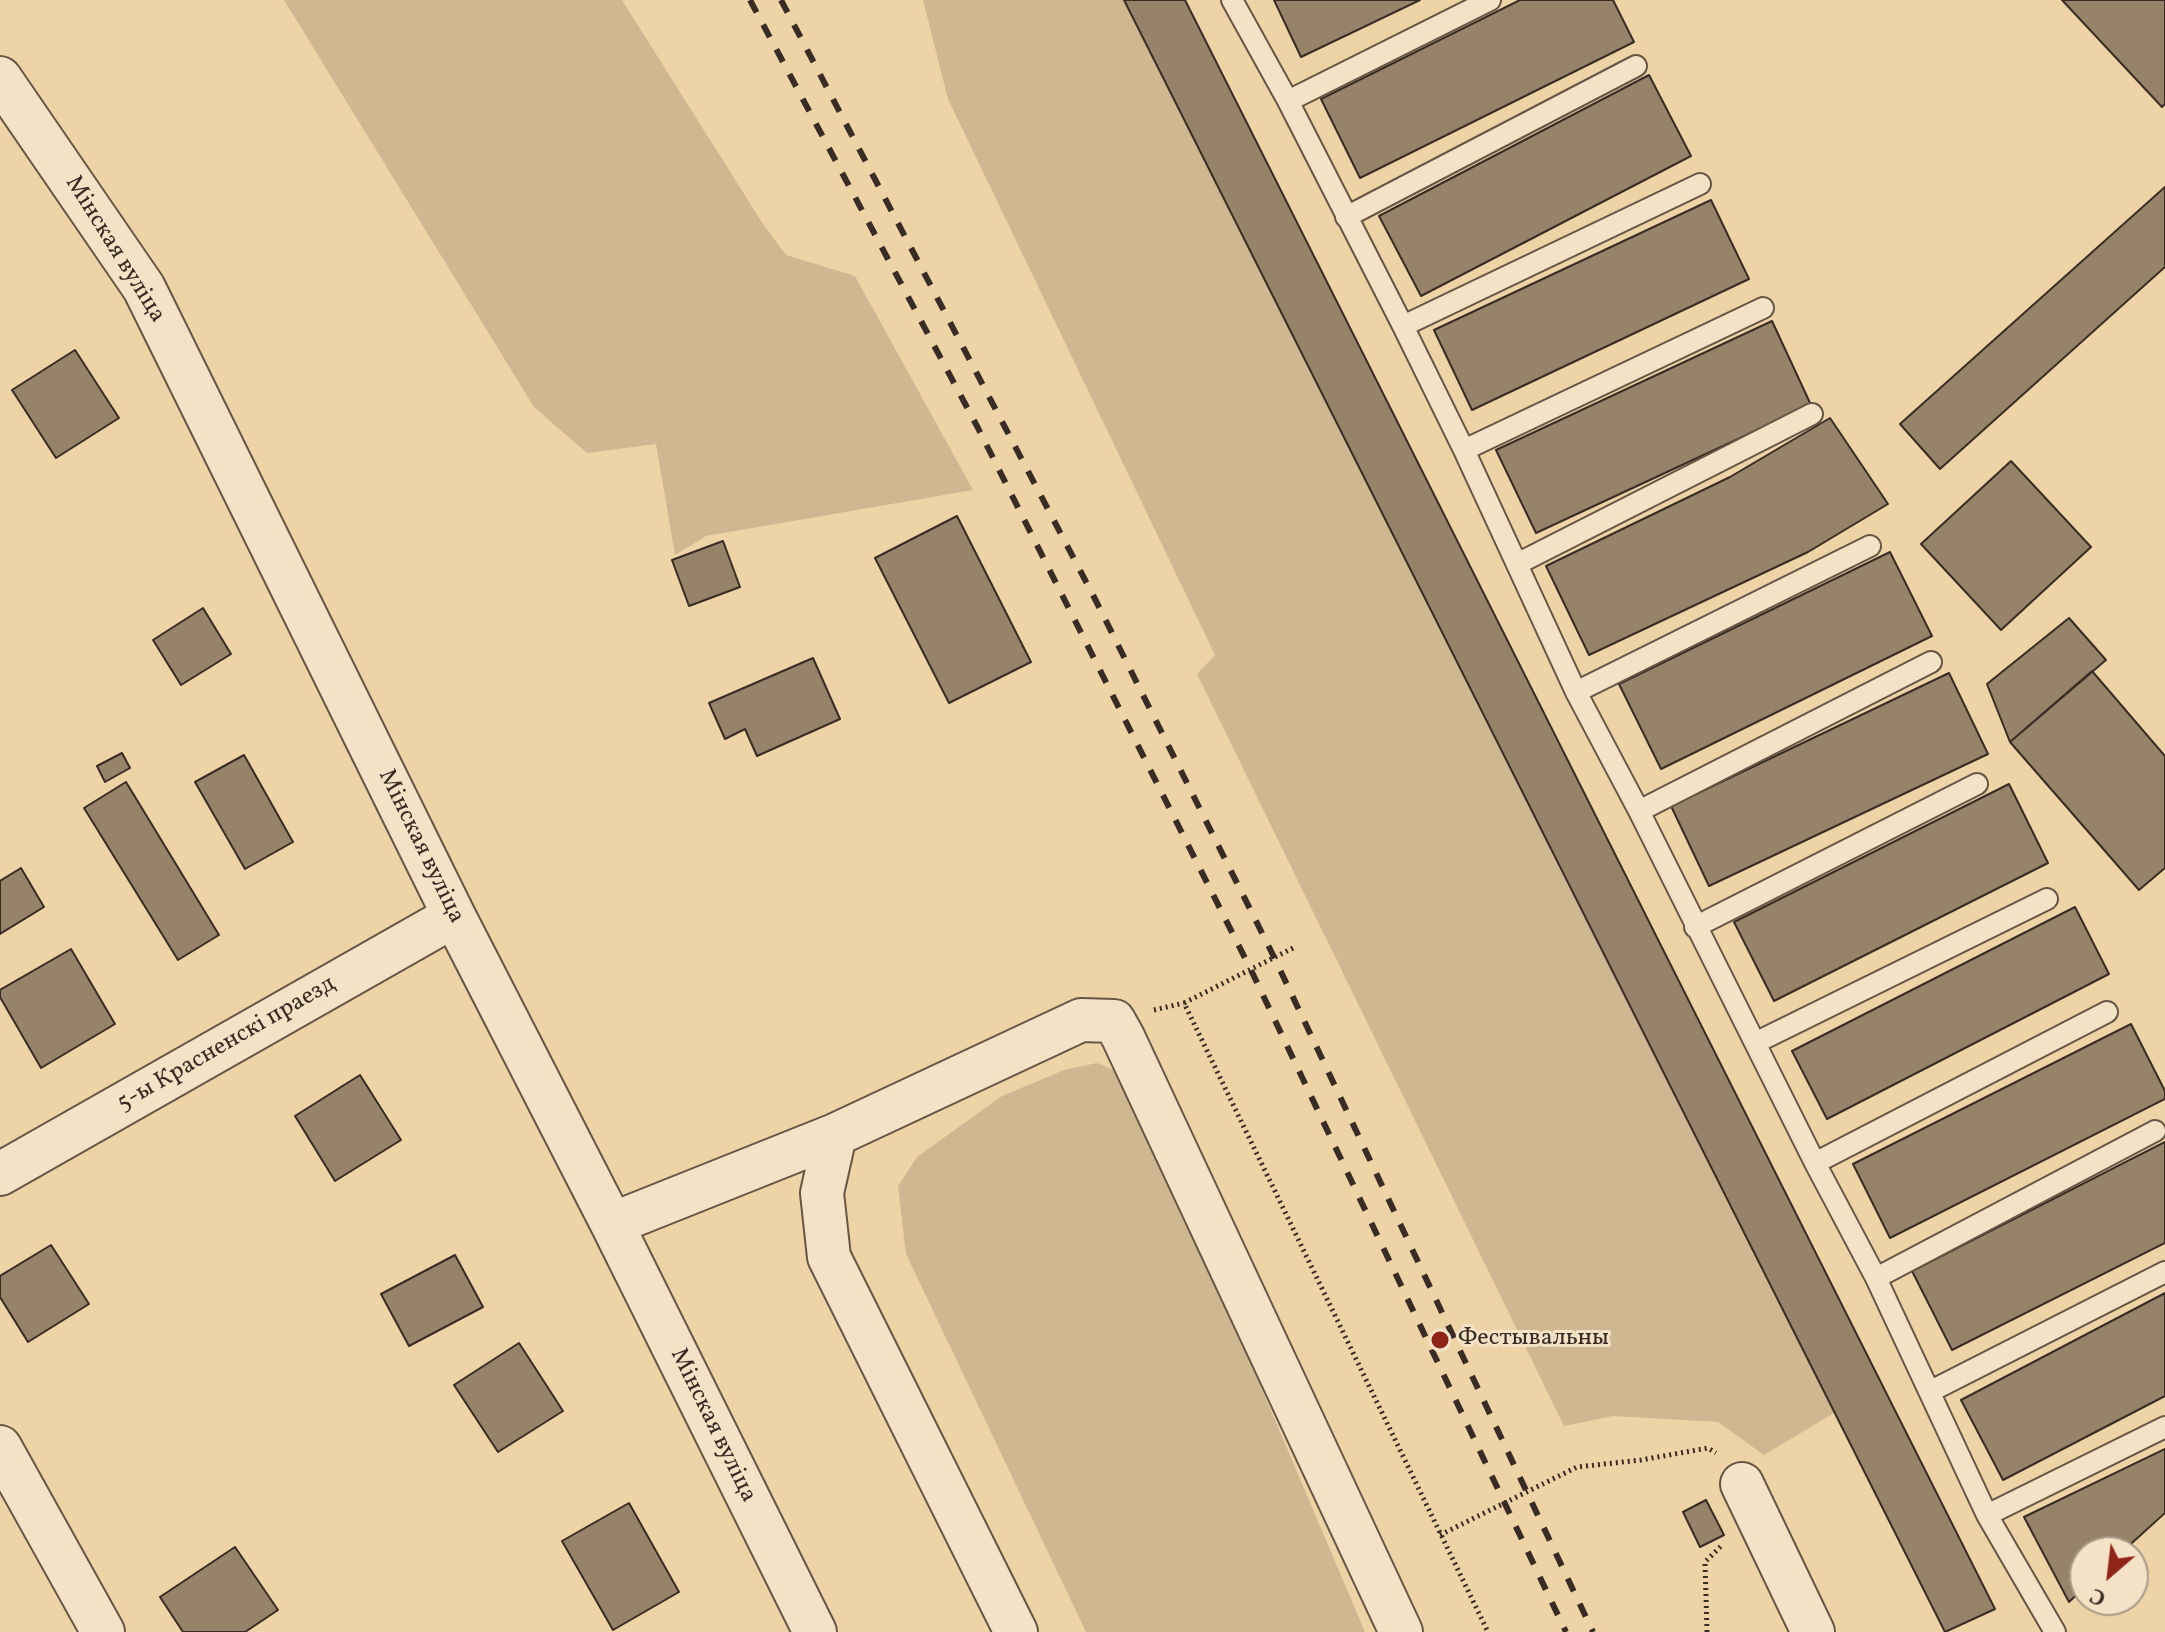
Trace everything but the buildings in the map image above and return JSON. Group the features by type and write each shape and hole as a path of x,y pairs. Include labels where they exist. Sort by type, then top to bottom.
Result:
{"street":[{"name":"Мінская вуліца","path":"0,78 144,288 454,916 612,1224 815,1632"},
{"name":"5-ы Красненскі праезд","path":"1,1170 454,916"},
{"path":"612,1224 835,1135 1081,1020 1114,1021 1401,1632"},
{"path":"835,1135 822,1193 829,1257 1016,1632"},
{"path":"0,1447 103,1632"},
{"path":"1749,1498 1813,1632"}],"lane":[{"path":"1232,0 1288,101 1403,326 1576,692 1876,1278 1987,1515 2055,1632"},
{"path":"1288,101 1490,0"},
{"path":"1346,217 1636,66"},
{"path":"1403,326 1700,184"},
{"path":"1464,450 1763,308"},
{"path":"1517,564 1812,414"},
{"path":"1576,692 1870,546"},
{"path":"1639,811 1931,662"},
{"path":"1695,927 1977,784"},
{"path":"1755,1043 2047,899"},
{"path":"1815,1163 2107,1012"},
{"path":"1876,1278 2155,1131"},
{"path":"1931,1391 2165,1272"},
{"path":"1987,1515 2165,1427"}],"path":[{"path":"1293,948 1184,1003 1488,1632"},
{"path":"1440,1535 1577,1467 1708,1448 1733,1462 1749,1498 1705,1562 1707,1632"}],"shaded area":[{"path":"284,0 622,0 763,224 786,255 855,276 973,490 706,536 675,555 656,444 587,453 534,407"},
{"path":"923,0 1123,0 1834,1413 1764,1455 1718,1422 1613,1416 1564,1426 1197,674 1215,655 948,99"},
{"path":"1097,1063 1129,1076 1365,1632 1086,1632 906,1254 898,1186 917,1157 1002,1096 1064,1070"}],"railway":[{"path":"750,0 978,428 1251,970 1566,1632"},
{"path":"781,0 1094,597 1274,957 1593,1632"}],"place":[{"name":"Фестывальны","path":"1440,1340"}]}
